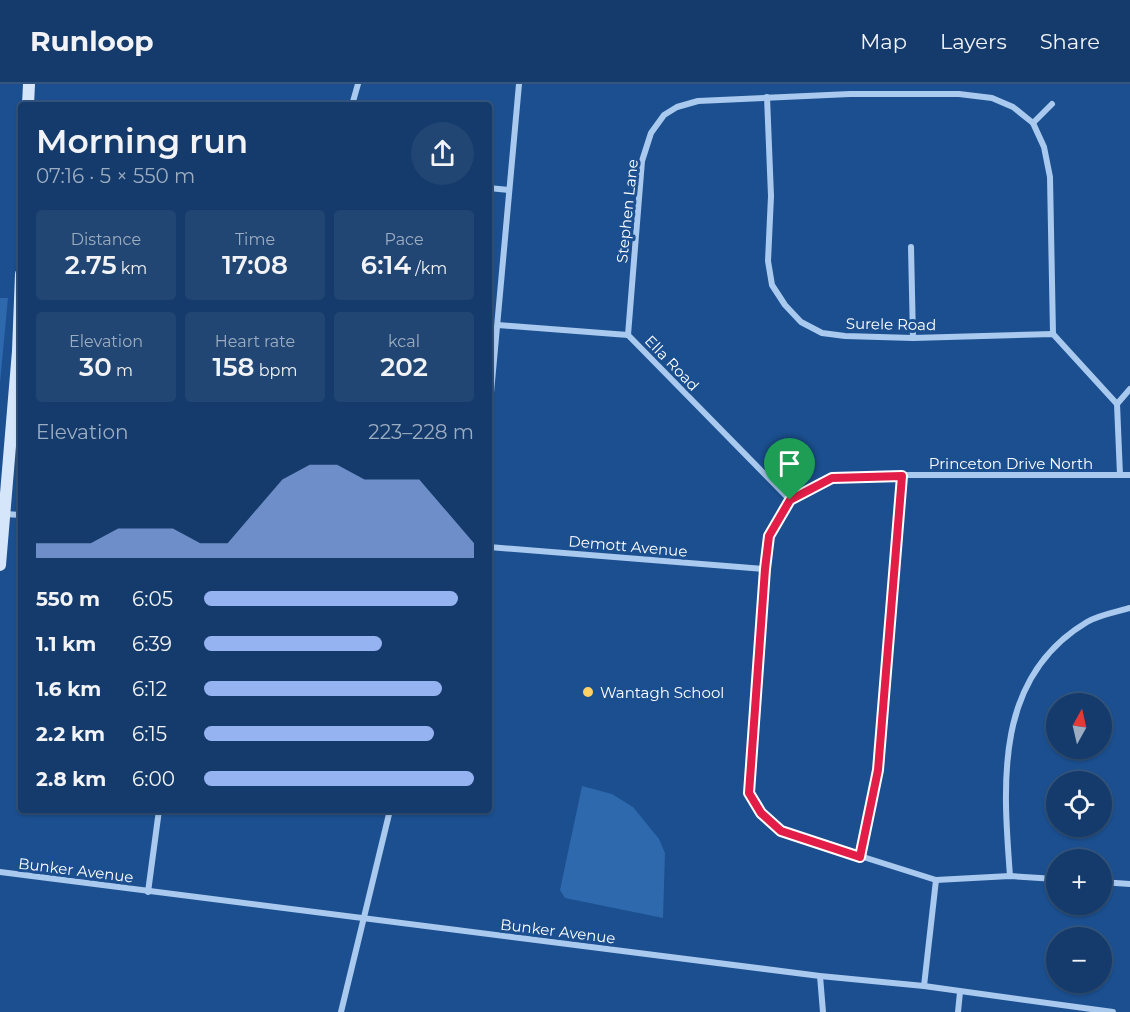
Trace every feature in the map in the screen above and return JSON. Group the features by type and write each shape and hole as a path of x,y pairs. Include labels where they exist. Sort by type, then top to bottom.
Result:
{"main road":[{"path":"28,102 29,84"},
{"path":"0,565 18,363"}],"street":[{"path":"352,102 358,84"},
{"path":"492,385 519,84"},
{"path":"850,84 850,94"},
{"name":"Stephen Lane","path":"628,335 642,161 651,133 664,115 677,107 698,101 767,96 959,94 992,98 1013,107 1033,123"},
{"name":"Surele Road","path":"767,96 771,196 768,261 772,285 785,305 801,322 822,333 845,336 913,338 1053,334"},
{"path":"1052,104 1033,123 1044,147 1050,177 1053,334 1117,404 1120,475"},
{"path":"492,188 509,190"},
{"path":"911,247 913,338"},
{"name":"Ella Road","path":"498,325 628,335 790,500"},
{"path":"1117,404 1130,389"},
{"name":"Princeton Drive North","path":"790,500 832,478 1130,475"},
{"path":"860,857 878,770 902,476"},
{"path":"790,500 769,536 765,569 749,793 761,813 781,831 936,880 1010,876 1046,878"},
{"path":"5,514 18,515"},
{"name":"Demott Avenue","path":"492,547 765,569"},
{"path":"1010,876 1005,807 1012,722 1028,681 1057,643 1089,621 1130,608"},
{"path":"148,892 159,813"},
{"path":"341,1012 389,813"},
{"name":"Bunker Avenue","path":"0,872 820,976 924,986 1113,1012"},
{"path":"924,986 936,880"},
{"path":"1112,883 1130,884"},
{"path":"820,976 823,1012"},
{"path":"958,1012 960,992"}],"shaded area":[{"path":"0,298 8,298 0,383"},
{"path":"582,786 612,794 633,807 659,839 665,853 663,918 565,898 560,890"}],"place":[{"name":"Wantagh School","path":"588,692"}],"route":[{"path":"902,476 878,770 860,857 781,831 761,813 749,793 769,536 790,500 832,478 902,476"}]}
